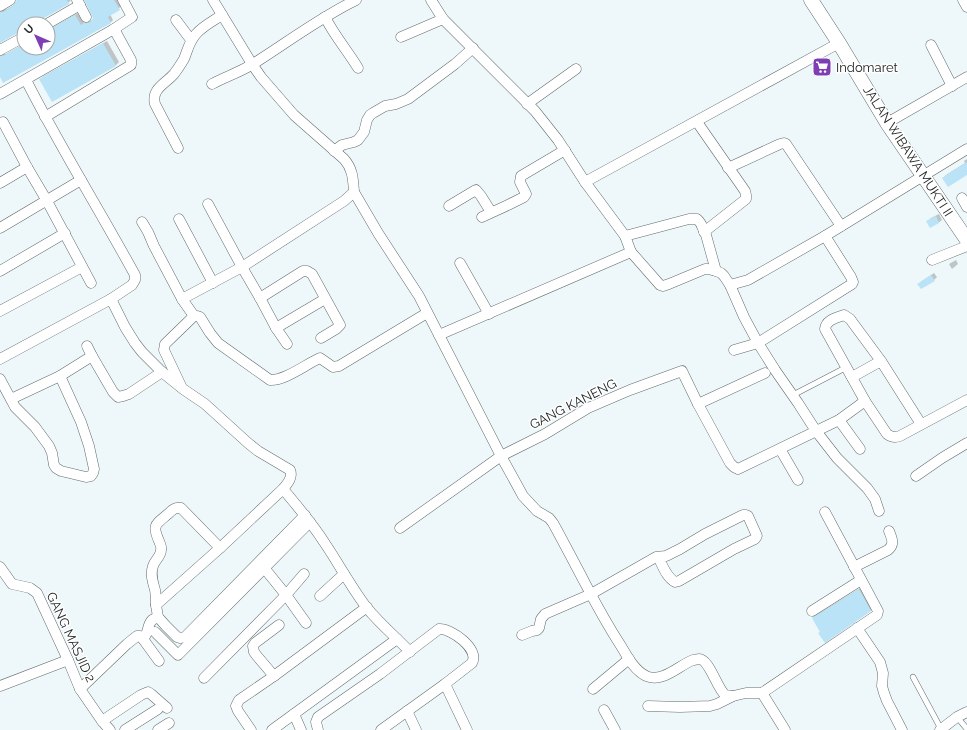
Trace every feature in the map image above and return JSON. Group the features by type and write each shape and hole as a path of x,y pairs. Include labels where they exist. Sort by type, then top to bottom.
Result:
{"main road":[{"name":"JALAN WIBAWA MUKTI II","path":"811,0 839,43 887,123 923,176 965,233"}],"street":[{"path":"0,6 10,0"},
{"path":"0,94 114,29 132,17 123,0"},
{"path":"215,0 222,15 261,77 294,115 349,164 354,192 418,296 523,496 537,511 549,518 553,523 607,624 629,659 640,672 654,678 664,676 689,662 702,659 707,664 722,693 733,696"},
{"path":"212,84 252,64 325,17 356,0"},
{"path":"431,0 443,18 535,111 565,150 585,182 625,236 631,252 660,285 663,286 669,284 705,269 716,271 724,276 730,285 744,318 775,370 816,431 845,467 867,488 875,499 880,512"},
{"path":"963,0 967,7"},
{"path":"56,18 78,3 86,17"},
{"path":"178,148 153,99 159,88 174,74 184,58 191,40 204,27 222,15"},
{"path":"325,17 332,31 345,47 358,68"},
{"path":"401,37 443,18"},
{"path":"176,20 191,40"},
{"path":"45,116 131,65 131,60 114,29"},
{"path":"0,50 16,41"},
{"path":"585,182 839,43"},
{"path":"931,46 952,86"},
{"path":"334,151 342,144 358,140 364,132 370,115 385,106 396,104 408,99 455,64 472,48"},
{"path":"527,104 576,69"},
{"path":"887,123 967,77"},
{"path":"0,359 111,299 132,285 135,280 135,275 26,80"},
{"path":"3,122 4,135 27,168 47,201 91,283"},
{"path":"697,122 746,195 746,199 704,232"},
{"path":"728,168 780,144 786,144 841,226"},
{"path":"730,285 748,280 825,236 967,149"},
{"path":"449,206 476,190 481,196 487,215 508,205 524,197 526,194 520,182 521,176 565,150"},
{"path":"0,183 27,168"},
{"path":"0,228 81,180"},
{"path":"182,299 242,267 344,201 354,192"},
{"path":"208,204 276,328 287,344"},
{"path":"179,218 213,283"},
{"path":"625,236 689,219 697,219 703,227 706,235 716,271"},
{"path":"142,222 182,299 194,316 200,317 218,343 270,380 283,378 320,358 333,367 339,366 427,313"},
{"path":"0,271 65,233"},
{"path":"734,350 758,343 852,284 853,282 851,277 825,236"},
{"path":"932,260 967,246"},
{"path":"438,335 631,252"},
{"path":"460,263 489,314"},
{"path":"0,311 82,267"},
{"path":"260,298 303,271 307,271 312,274 340,325 321,338"},
{"path":"111,299 135,343 162,372 205,404 258,451 290,470 287,483 220,548 156,606"},
{"path":"276,328 325,299"},
{"path":"921,424 881,361 850,319 844,315 830,320 825,329 865,401 887,434 890,436 897,437 967,400"},
{"path":"183,388 164,350 164,347 165,344 194,316"},
{"path":"87,346 113,392 118,397 129,394 162,372"},
{"path":"11,400 60,376 92,356"},
{"path":"852,377 881,361"},
{"name":"GANG KANENG","path":"400,528 501,456 545,434 588,408 630,390 682,371 698,404"},
{"path":"765,374 698,404 730,463 738,469 839,420 865,401"},
{"path":"0,379 15,407 36,427 49,446 56,468 61,471 86,477 91,476 94,469 85,433 60,376"},
{"path":"839,420 860,449"},
{"path":"916,476 967,443"},
{"path":"780,449 798,480"},
{"path":"287,483 308,519 367,607 389,632 410,652"},
{"path":"220,548 181,508 178,507 174,509 155,526 155,532 162,552 153,565 152,574 158,617 177,637 185,637 308,519"},
{"path":"648,706 710,706 733,696 746,693 762,693 877,614 878,612 825,512"},
{"path":"522,635 537,630 541,619 545,614 591,594 650,561 658,557 666,556 705,534 746,515 748,516 757,536 755,539 675,582 670,579 658,557"},
{"path":"154,632 178,655 264,569 308,519"},
{"path":"854,567 888,550 891,547 893,540 889,531"},
{"name":"GANG MASJID 2","path":"0,568 12,584 30,588 37,593 80,689 110,730"},
{"path":"264,569 286,595 306,623"},
{"path":"204,678 286,595 304,574"},
{"path":"320,596 344,574"},
{"path":"812,611 861,580"},
{"path":"251,730 236,706 239,700 367,607"},
{"path":"143,639 147,635 149,624 158,617"},
{"path":"274,676 254,652 253,646 279,625"},
{"path":"857,628 880,662 883,673 882,686 884,693 902,730"},
{"path":"318,730 316,722 318,717 380,674 439,629 446,630 464,640 471,650 474,660 445,684 381,730"},
{"path":"80,689 137,636 140,636 143,639 159,661"},
{"path":"272,730 397,639"},
{"path":"593,689 629,659"},
{"path":"0,686 68,660"},
{"path":"445,684 467,730"},
{"path":"102,721 140,695 148,692 163,708 125,730"},
{"path":"762,693 785,730"},
{"path":"604,710 615,730"},
{"path":"407,711 416,730"},
{"path":"940,730 957,717 967,712"},
{"path":"294,714 301,730"},
{"path":"158,730 169,723"}],"lane":[{"path":"793,395 846,367"},
{"path":"913,677 940,730"},
{"path":"957,717 967,729"}],"building":[{"path":"67,0 69,4 48,16 16,16 16,34 0,43 0,12 3,12 13,6 16,1"},
{"path":"84,0 114,0 120,10 108,17 111,23 56,54 56,26 75,15 81,25 84,23 89,23 93,18"},
{"path":"103,43 116,66 52,102 39,79"},
{"path":"16,49 16,56 52,56 3,83 0,77 0,56 3,56"},
{"path":"967,162 967,175 948,187 942,178"},
{"path":"936,216 939,223 930,228 926,221"},
{"path":"931,275 935,281 921,289 917,284"},
{"path":"859,589 871,611 825,643 818,633 820,632 812,618"}],"place":[{"name":"Indomaret","path":"822,67"}]}
